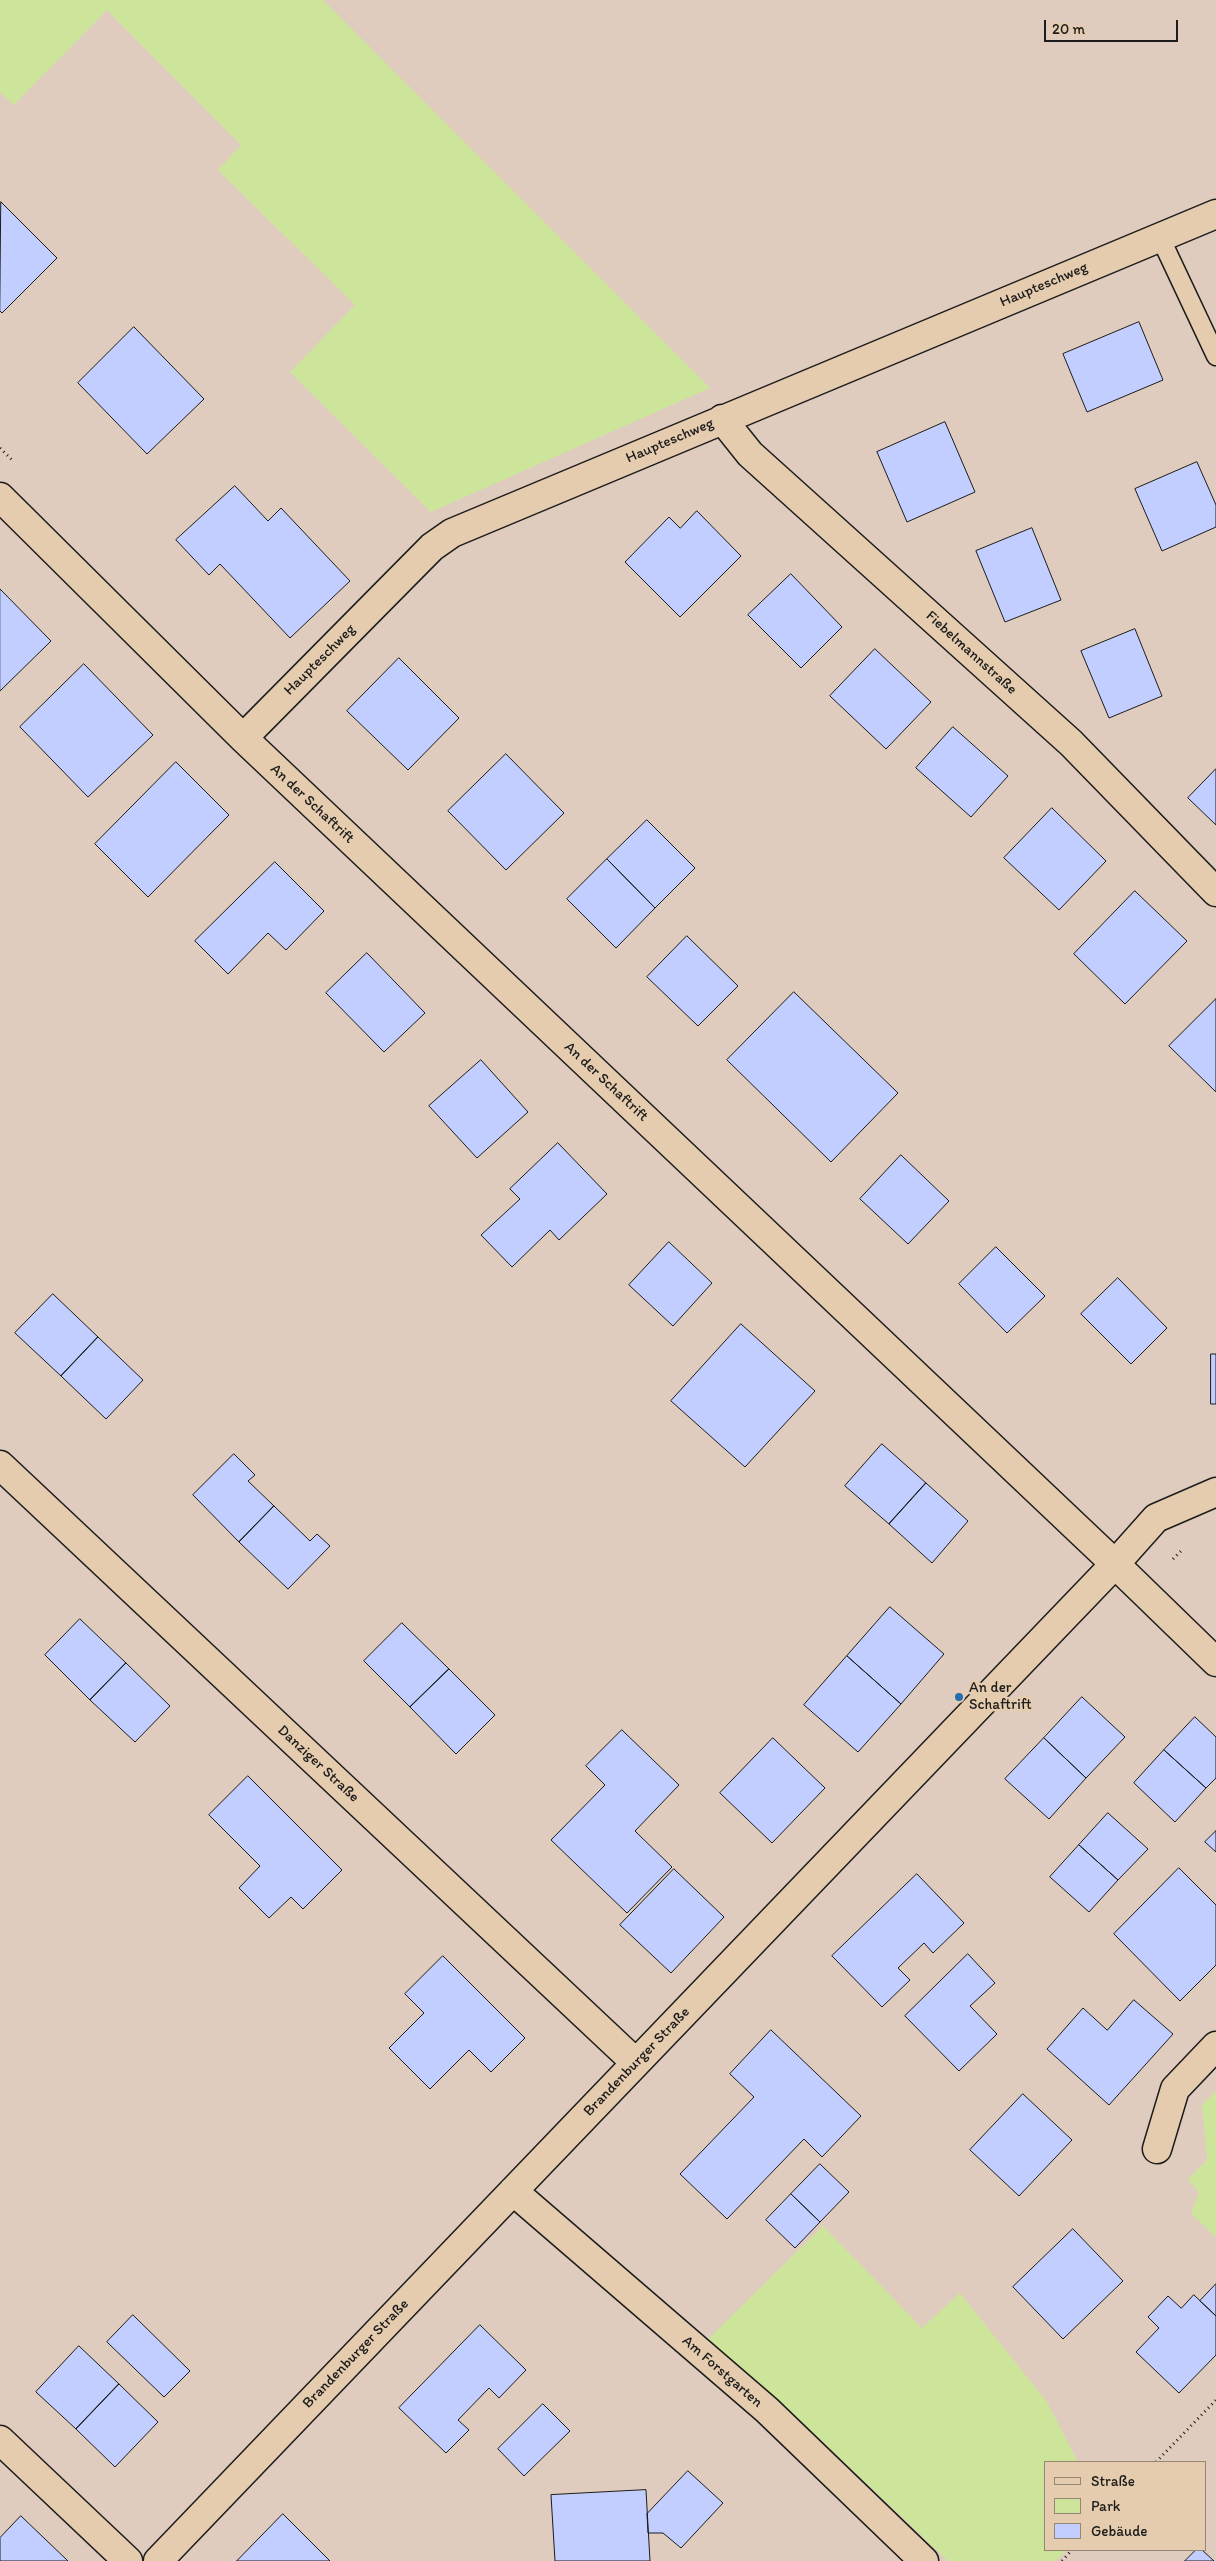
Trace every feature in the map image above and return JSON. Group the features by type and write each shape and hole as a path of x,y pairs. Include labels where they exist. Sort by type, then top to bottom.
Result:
{"street":[{"name":"Haupteschweg","path":"242,738 432,547 452,533 1216,214"},
{"name":"Fiebelmannstraße","path":"722,419 750,454 1071,743 1216,892"},
{"name":"An der Schaftrift","path":"0,497 242,738 1116,1564 1142,1592 1216,1662"},
{"name":"Danziger Straße","path":"0,1465 636,2063"},
{"name":"Brandenburger Straße","path":"158,2561 1116,1564 1156,1518 1216,1492"},
{"path":"1157,2149 1175,2089 1216,2046"},
{"name":"Am Forstgarten","path":"513,2191 767,2410 924,2561"},
{"path":"0,2440 128,2561"}],"lane":[{"path":"1160,237 1216,356"}],"path":[{"path":"1142,1592 1189,1544"},
{"path":"1157,2461 1216,2400"},
{"path":"1062,2561 1071,2551"}],"green space":[{"path":"0,0 323,0 710,388 431,512 290,372 355,305 218,170 241,145 107,10 14,105 0,92"},
{"path":"1216,2091 1216,2237 1191,2214 1199,2193 1188,2179 1207,2160 1202,2105"},
{"path":"823,2226 922,2328 960,2293 1047,2402 1077,2461 1044,2461 1044,2551 1066,2551 1056,2561 948,2561 809,2429 708,2339"}],"building":[{"path":"1,202 57,258 2,313 0,311"},
{"path":"1139,322 1163,380 1087,412 1063,354"},
{"path":"134,327 204,399 147,454 78,383"},
{"path":"945,422 975,492 907,522 877,452"},
{"path":"1197,462 1216,505 1216,527 1162,551 1135,489"},
{"path":"235,486 268,521 281,508 350,581 290,638 220,564 209,575 176,540"},
{"path":"697,511 741,556 680,617 625,562 669,517 680,528"},
{"path":"1032,528 1061,600 1005,622 976,551"},
{"path":"791,574 842,627 801,668 748,615"},
{"path":"0,589 51,641 0,691"},
{"path":"1135,629 1162,696 1109,718 1081,651"},
{"path":"875,649 931,702 886,749 830,696"},
{"path":"399,658 459,718 408,770 347,711"},
{"path":"84,664 153,735 88,797 20,727"},
{"path":"953,727 1008,776 971,817 916,768"},
{"path":"506,754 564,813 506,870 448,811"},
{"path":"176,762 229,815 148,897 95,844"},
{"path":"1216,769 1216,825 1188,798"},
{"path":"1052,808 1106,861 1059,910 1004,858"},
{"path":"647,820 695,868 655,908 607,859"},
{"path":"607,859 655,908 616,948 567,899"},
{"path":"275,862 324,911 286,950 268,933 228,974 195,941"},
{"path":"1135,891 1187,941 1125,1004 1074,954"},
{"path":"687,936 738,986 698,1026 647,977"},
{"path":"367,953 425,1013 384,1052 326,993"},
{"path":"794,992 898,1093 831,1162 727,1060"},
{"path":"1216,999 1216,1092 1169,1046"},
{"path":"481,1060 528,1112 477,1158 429,1106"},
{"path":"558,1143 607,1194 559,1240 550,1230 512,1267 481,1235 520,1199 510,1189"},
{"path":"901,1155 949,1201 908,1244 860,1199"},
{"path":"669,1242 712,1283 673,1326 629,1285"},
{"path":"996,1247 1045,1296 1007,1333 959,1284"},
{"path":"1118,1278 1167,1328 1131,1364 1081,1314"},
{"path":"53,1294 98,1337 61,1376 15,1333"},
{"path":"741,1324 815,1391 745,1467 671,1401"},
{"path":"98,1337 143,1380 106,1419 61,1376"},
{"path":"1211,1354 1216,1354 1216,1404 1211,1404"},
{"path":"882,1444 926,1483 889,1524 845,1486"},
{"path":"234,1454 255,1475 248,1481 274,1506 239,1542 193,1495"},
{"path":"926,1483 968,1521 932,1563 889,1524"},
{"path":"274,1506 310,1541 317,1534 330,1546 288,1589 239,1542"},
{"path":"890,1607 944,1654 901,1704 847,1656"},
{"path":"80,1619 126,1663 90,1700 45,1655"},
{"path":"402,1623 449,1669 410,1707 364,1661"},
{"path":"847,1656 901,1704 858,1752 804,1705"},
{"path":"126,1663 170,1706 135,1742 90,1700"},
{"path":"449,1669 495,1715 456,1754 410,1707"},
{"path":"1082,1697 1125,1737 1086,1778 1044,1738"},
{"path":"1195,1717 1216,1737 1216,1778 1206,1788 1164,1750"},
{"path":"622,1730 679,1785 635,1831 672,1867 627,1913 551,1840 605,1785 586,1766"},
{"path":"773,1738 825,1788 772,1843 720,1793"},
{"path":"1044,1738 1086,1778 1049,1819 1005,1779"},
{"path":"1164,1750 1206,1788 1175,1822 1134,1783"},
{"path":"248,1776 342,1870 303,1909 291,1897 269,1918 239,1888 260,1866 209,1815"},
{"path":"1108,1813 1148,1849 1118,1880 1079,1845"},
{"path":"1216,1831 1216,1852 1205,1842"},
{"path":"1079,1845 1118,1880 1089,1912 1050,1877"},
{"path":"1179,1868 1216,1905 1216,1965 1180,2001 1114,1934"},
{"path":"674,1869 724,1917 671,1973 620,1925"},
{"path":"917,1874 964,1923 933,1953 924,1943 898,1968 910,1980 882,2007 832,1956"},
{"path":"968,1954 995,1983 970,2006 997,2034 959,2071 905,2016"},
{"path":"443,1956 525,2038 491,2072 469,2050 430,2089 389,2048 424,2013 405,1994"},
{"path":"1134,2000 1173,2034 1109,2105 1047,2049 1083,2008 1107,2030"},
{"path":"771,2030 861,2116 822,2157 804,2139 727,2219 680,2174 754,2097 730,2074"},
{"path":"1023,2094 1072,2140 1019,2196 970,2150"},
{"path":"820,2164 849,2192 820,2222 791,2194"},
{"path":"791,2194 820,2222 795,2248 766,2220"},
{"path":"1073,2229 1123,2281 1063,2339 1013,2287"},
{"path":"1216,2284 1216,2316 1200,2301"},
{"path":"1194,2295 1216,2316 1216,2355 1179,2393 1136,2352 1159,2328 1148,2317 1168,2296 1181,2308"},
{"path":"133,2315 190,2371 164,2397 107,2342"},
{"path":"480,2325 526,2370 499,2398 489,2388 458,2420 469,2430 446,2453 399,2408"},
{"path":"79,2346 119,2384 76,2429 36,2392"},
{"path":"119,2384 158,2422 115,2467 76,2429"},
{"path":"543,2404 570,2431 524,2476 498,2449"},
{"path":"688,2471 723,2503 681,2548 663,2533 648,2533 647,2514"},
{"path":"646,2490 650,2561 555,2561 551,2495"},
{"path":"283,2514 330,2561 237,2561"},
{"path":"21,2516 68,2561 0,2561 0,2538"},
{"path":"1195,2551 1203,2551 1214,2561 1185,2561"}],"place":[{"name":"An der Schaftrift","path":"959,1697"}]}
